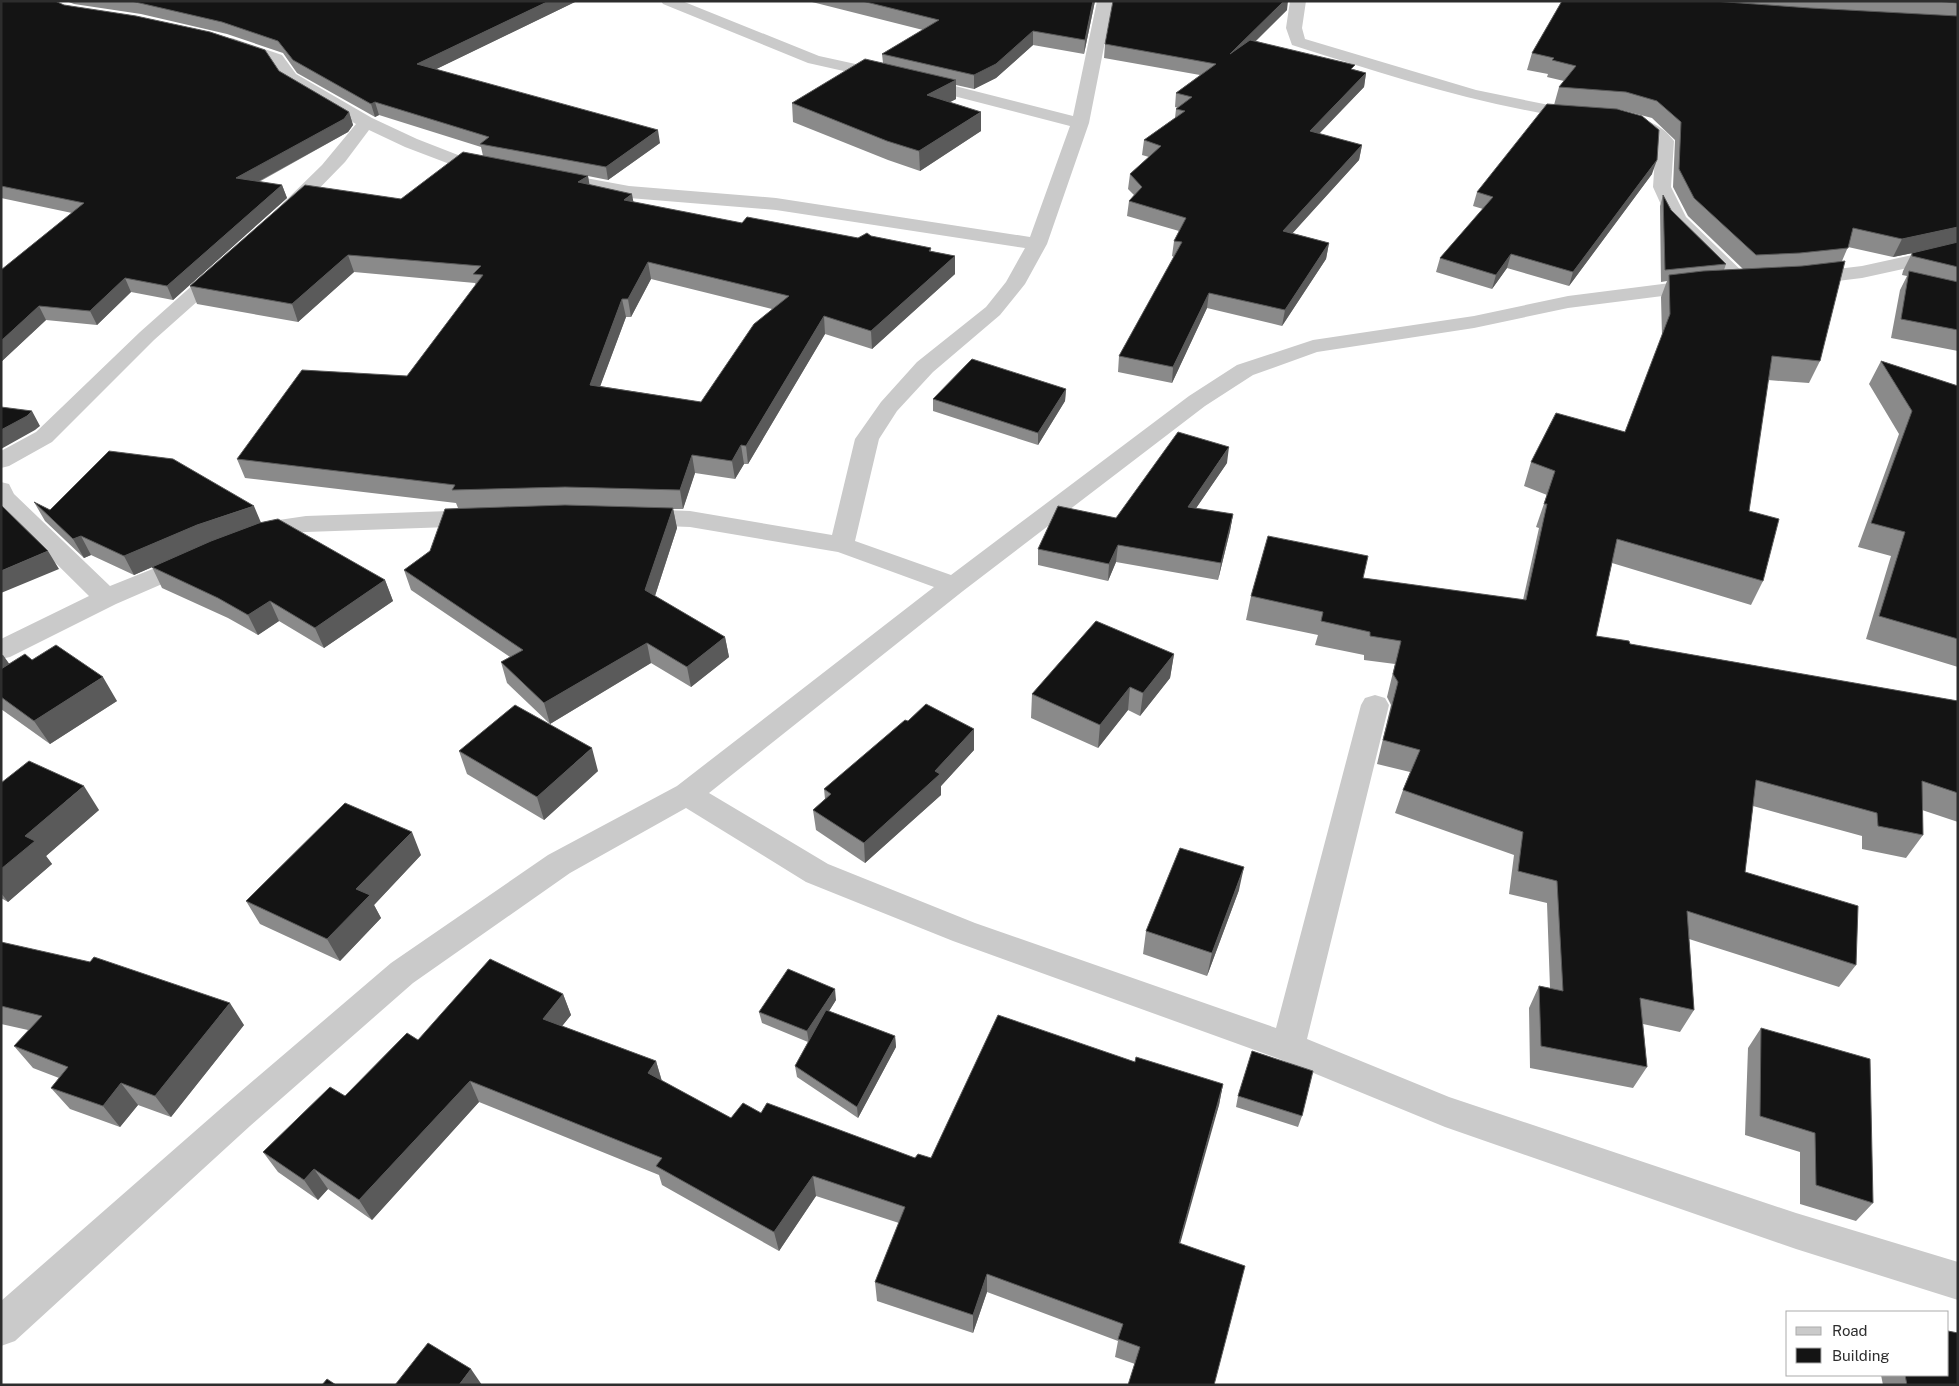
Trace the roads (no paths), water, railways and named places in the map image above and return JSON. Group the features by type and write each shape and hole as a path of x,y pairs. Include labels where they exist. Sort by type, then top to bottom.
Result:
{"street":[{"path":"668,1 814,60 947,89 1080,123"},
{"path":"842,545 867,439 890,407 925,367 993,312 1015,284 1037,244 1080,123 1104,1"},
{"path":"1298,1 1294,28 1298,42 1480,97 1546,111 1602,115 1645,124 1665,140 1662,188 1678,220 1762,281"},
{"path":"220,38 276,58 290,78 366,122 411,143 453,159 509,170"},
{"path":"269,226 320,181 349,147 366,122"},
{"path":"538,176 629,192 776,204 1037,244"},
{"path":"1,1327 238,1115 402,973 559,864 687,794 954,585 1197,401 1245,370 1323,345 1474,322 1568,302 1694,285 1862,272 1958,251"},
{"path":"1,461 44,437 147,336 234,258"},
{"path":"1862,272 1900,282"},
{"path":"1,489 2,496 106,598"},
{"path":"620,517 690,519 842,545 954,585"},
{"path":"237,543 280,527 306,524 502,518"},
{"path":"1,650 106,598 211,553"},
{"path":"1288,1047 1375,706"},
{"path":"687,794 817,873 964,932 1288,1047 1445,1112 1796,1231 1958,1281"}]}
